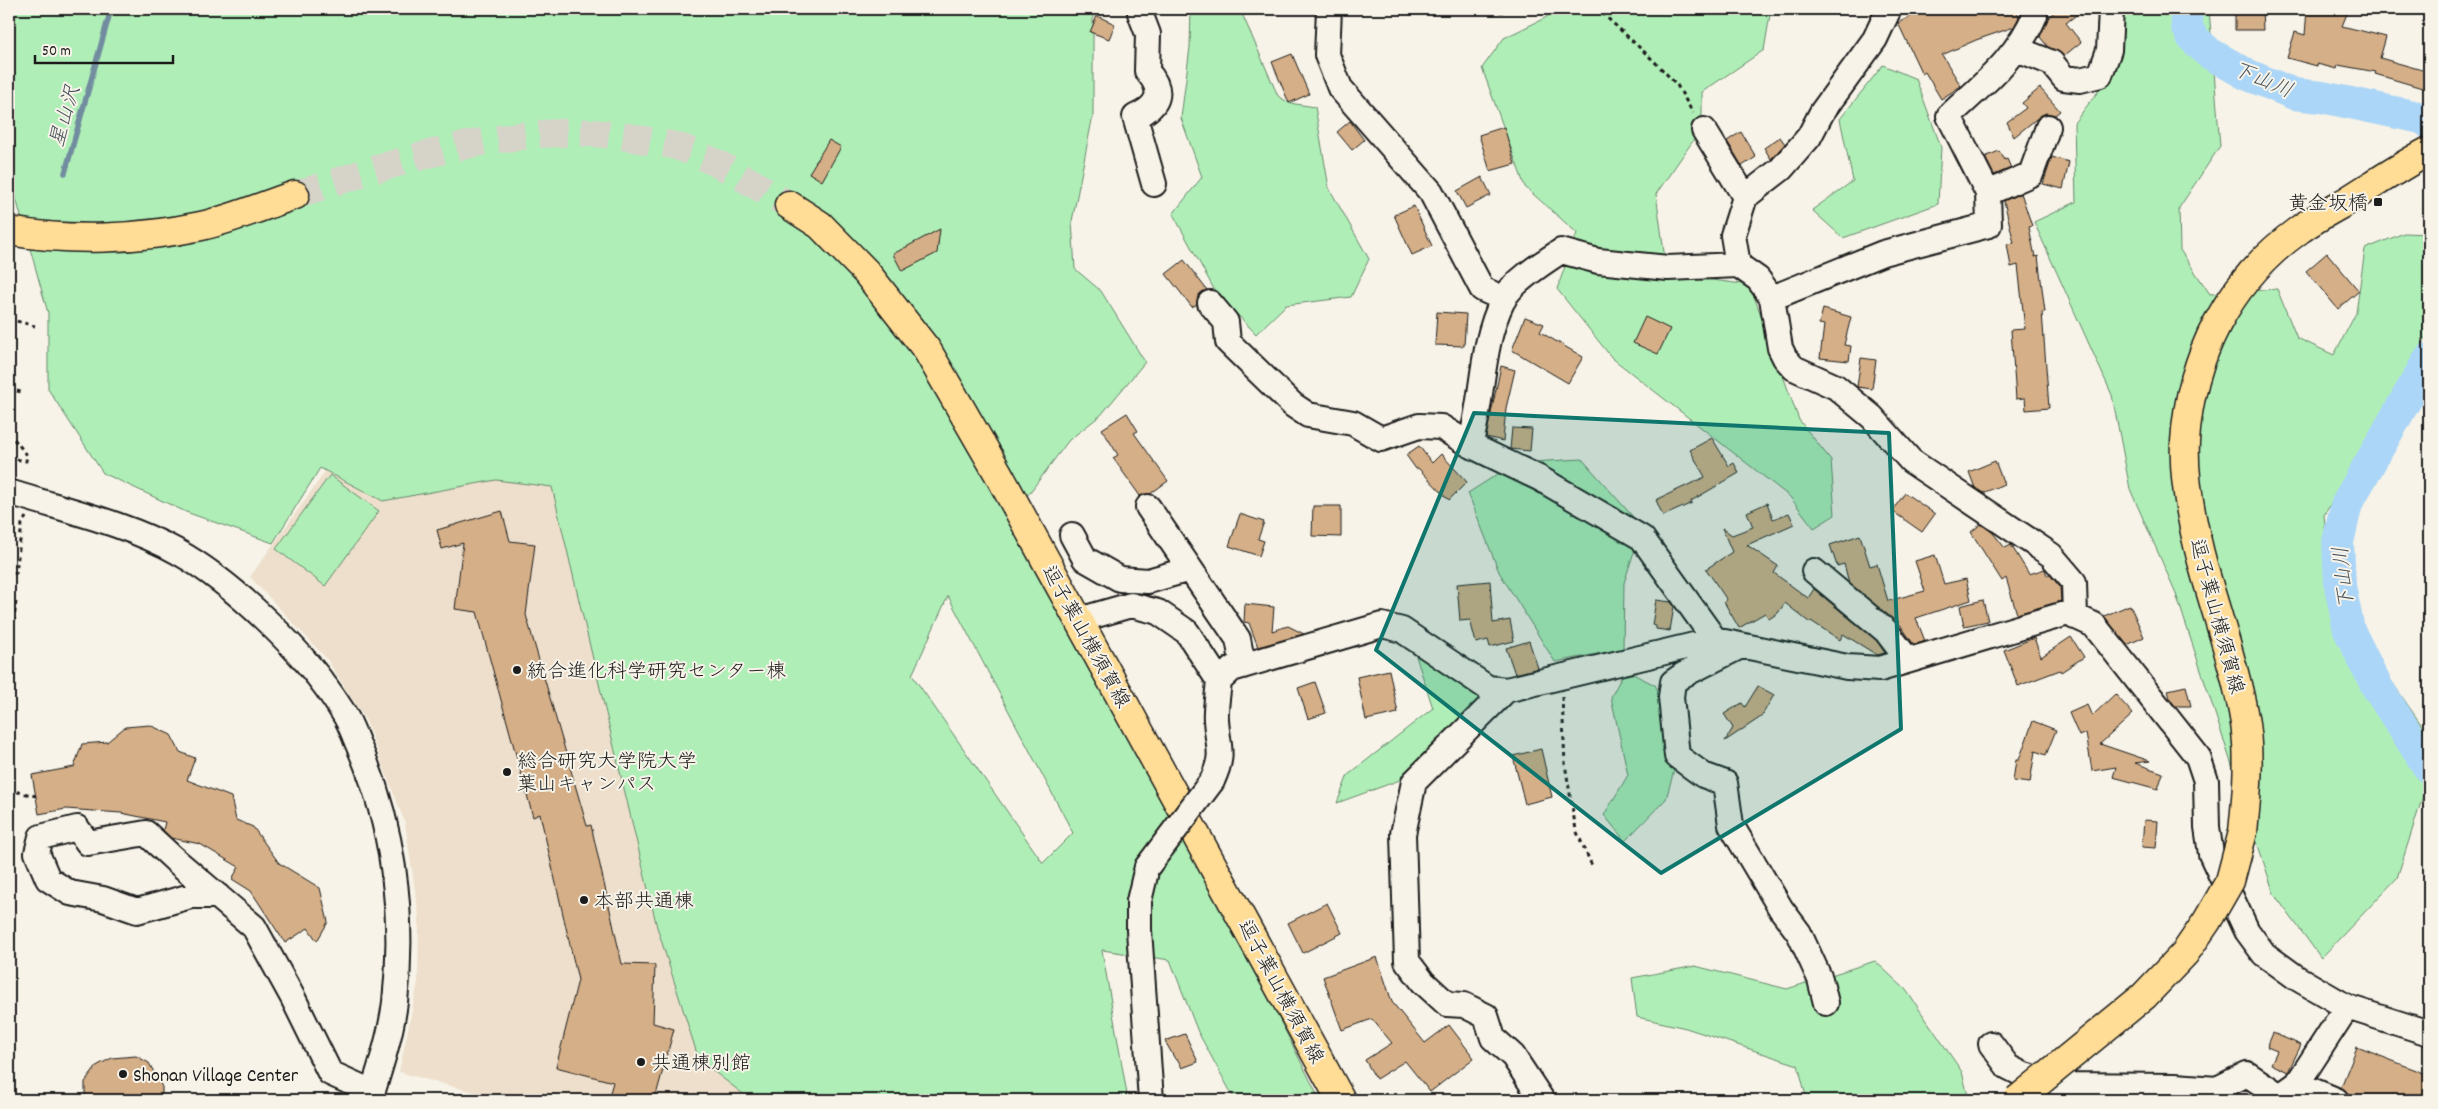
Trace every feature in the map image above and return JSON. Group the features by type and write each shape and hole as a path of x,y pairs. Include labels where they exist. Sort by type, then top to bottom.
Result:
{"main road":[{"name":"逗子葉山横須賀線","path":"2017,1100 2144,996 2184,953 2207,921 2230,881 2243,832 2248,782 2244,714 2204,568 2190,508 2185,443 2191,393 2207,342 2227,303 2259,265 2298,230 2421,155"},
{"path":"9,230 40,236 130,236 202,226 295,194"},
{"name":"逗子葉山横須賀線","path":"789,205 820,225 866,272 927,350 1079,620 1341,1100"}],"street":[{"path":"1141,9 1140,12 1148,34 1147,71 1156,82 1158,95 1150,110 1135,117 1154,184"},
{"path":"1330,9 1327,56 1340,88 1430,192 1482,289 1504,299"},
{"path":"1738,265 1733,236 1745,196 1781,169 1809,137 1822,112 1875,39 1889,9"},
{"path":"2017,49 2052,64 2064,78 2080,80 2100,75 2109,50 2111,9"},
{"path":"1772,298 1883,252 1989,225 1988,193 1949,116 2017,49 2027,34 2035,15"},
{"path":"1988,193 2031,174 2048,127"},
{"path":"1704,130 1745,196"},
{"path":"1470,445 1476,426 1486,348 1504,299 1535,267 1561,251 1598,261 1668,268 1738,265 1758,279 1772,298 1780,348 1785,358 1794,368 1836,387 1872,417 1910,461 2051,555 2074,582 2075,617"},
{"path":"1210,303 1226,322 1228,342 1293,405 1308,415 1353,423 1381,439 1419,426 1441,427 1470,445 1539,478 1642,538 1715,640"},
{"path":"9,492 127,529 178,552 242,598 300,654 344,714 370,770 387,827 395,889 398,947 395,1002 382,1063 371,1096 330,1073 293,998 254,927 218,896 174,859 146,832 88,843 77,828 41,837 37,853 48,880 70,893 103,899 137,911 191,896 218,896"},
{"path":"1148,507 1238,639 1243,666"},
{"path":"1072,535 1085,559 1120,579 1148,581 1190,569"},
{"path":"1814,571 1886,631 1908,660"},
{"path":"1079,620 1132,605 1158,612 1186,632 1219,681 1216,719 1220,764 1212,781 1147,867 1139,901 1139,930 1151,1100"},
{"path":"1219,681 1232,669 1382,625 1402,630 1488,688 1506,690 1715,640 1847,667 1880,668 2068,613 2094,625 2198,758 2206,780 2207,827 2212,854 2247,931 2264,954 2297,978 2347,1006 2429,1033"},
{"path":"1741,646 1673,682 1671,697 1677,756 1703,775 1725,783 1732,825 1781,909 1799,933 1820,979 1826,1004"},
{"path":"1506,690 1414,782 1403,834 1407,961 1423,982 1447,1004 1464,1006 1486,1016 1493,1038 1513,1056 1542,1100"},
{"path":"1991,1044 2008,1067 2062,1093 2175,1086 2215,1095 2247,1074 2280,1096 2297,1084 2347,1006"},
{"path":"2297,1084 2336,1100"}],"path":[{"path":"1501,9 1502,14"},
{"path":"1595,9 1602,13 1653,60 1677,85 1704,130"},
{"path":"9,319 35,326"},
{"path":"9,389 22,392"},
{"path":"9,433 27,455 26,461 9,458"},
{"path":"9,584 10,572 16,573 22,524 36,500"},
{"path":"9,600 16,601 13,628 9,628"},
{"path":"1561,677 1565,764 1576,830 1593,868"},
{"path":"9,790 36,796"}],"highlighted area":[{"path":"1474,413 1889,433 1901,729 1661,873 1376,650"}],"shaded area":[{"name":"総合研究大学院大学 葉山キャンパス","path":"548,458 818,1100 503,1100 399,1072 418,982 419,917 405,823 366,721 327,659 250,577 332,462"}],"green space":[{"path":"9,9 1093,9 1093,115 1072,221 1075,269 1101,291 1145,362 1101,415 1069,440 1021,504 1320,1100 1235,1100 1198,1032 1170,960 1102,950 1128,1100 751,1100 699,1060 657,927 552,487 496,480 383,501 320,468 273,543 186,512 103,473 48,389 48,313 9,173","holes":["948,596 1073,833 1043,863 912,675"]},
{"path":"1191,9 1240,9 1278,96 1289,103 1315,107 1329,188 1369,259 1351,297 1286,305 1256,334 1215,291 1173,214 1202,177 1181,118 1190,47"},
{"path":"1557,9 1771,9 1764,50 1702,92 1702,128 1656,194 1667,274 1750,285 1799,420 1831,460 1835,515 1814,528 1790,497 1612,358 1557,289 1577,233 1525,187 1482,68 1504,38 1545,18"},
{"path":"2122,9 2209,9 2220,146 2179,208 2180,250 2210,294 2277,289 2297,338 2334,355 2356,313 2365,249 2404,233 2429,234 2429,330 2404,387 2324,515 2331,593 2429,736 2429,777 2397,878 2321,958 2274,894 2175,591 2130,489 2112,395 2034,222 2076,202 2074,123 2113,72"},
{"path":"1883,65 1916,79 1941,147 1938,204 1843,238 1812,210 1853,181 1840,119"},
{"path":"1582,459 1642,527 1624,583 1623,649 1555,662 1499,572 1468,493 1515,463"},
{"path":"330,475 379,511 325,586 276,549"},
{"path":"1414,650 1487,698 1400,780 1337,803 1348,775 1433,708"},
{"path":"1625,670 1655,685 1683,738 1666,799 1625,841 1604,815 1628,775 1611,697"},
{"path":"1875,961 1906,990 1962,1072 1969,1100 1807,1100 1798,1065 1686,1028 1637,1017 1632,978 1695,966 1787,989"}],"building":[{"path":"1924,9 2016,9 2019,17 2014,27 1976,40 1942,55 1961,86 1941,99 1925,72 1922,74 1898,23"},
{"path":"2057,9 2084,9 2066,23 2081,42 2064,56 2048,47 2040,37 2048,18"},
{"path":"2244,9 2262,9 2263,30 2235,30 2235,14 2244,13"},
{"path":"2307,9 2349,9 2342,26 2386,37 2380,58 2429,72 2429,90 2375,74 2376,72 2338,65 2337,69 2317,64 2317,66 2287,58 2295,32 2305,35"},
{"path":"1097,16 1115,24 1109,39 1090,32"},
{"path":"1292,54 1309,94 1289,103 1272,62"},
{"path":"2040,88 2060,111 2055,115 2046,113 2040,116 2014,137 2007,122 2026,108 2022,103"},
{"path":"1350,121 1364,140 1352,150 1337,132"},
{"path":"1504,127 1515,164 1490,171 1479,135"},
{"path":"1741,132 1756,157 1742,166 1727,141"},
{"path":"1780,137 1785,144 1771,159 1764,148"},
{"path":"829,140 841,147 822,181 809,173"},
{"path":"1999,151 2005,160 2007,159 2011,168 1994,175 1985,157"},
{"path":"2052,157 2069,162 2063,189 2043,184"},
{"path":"1482,177 1491,195 1466,208 1457,191"},
{"path":"2021,193 2032,226 2029,227 2035,257 2038,256 2045,312 2042,312 2049,408 2026,410 2025,398 2016,399 2011,330 2025,329 2018,265 2011,267 2007,244 2014,243 2004,201"},
{"path":"1414,206 1432,246 1412,255 1394,215"},
{"path":"940,229 937,253 902,271 893,254"},
{"path":"2327,253 2359,291 2338,309 2306,271"},
{"path":"1184,260 1207,290 1201,293 1197,304 1192,307 1166,274"},
{"path":"1823,309 1851,317 1844,345 1851,346 1849,361 1820,358 1824,325 1819,324"},
{"path":"1437,312 1466,314 1464,346 1435,345"},
{"path":"1525,317 1544,324 1540,332 1583,357 1568,383 1512,350"},
{"path":"1645,317 1670,329 1658,354 1633,343"},
{"path":"1861,358 1876,360 1872,389 1857,387"},
{"path":"1501,366 1515,370 1506,408 1503,441 1486,437"},
{"path":"1127,413 1138,431 1134,433 1168,481 1150,494 1140,496 1113,458 1118,455 1102,429"},
{"path":"1512,428 1532,429 1530,451 1510,449"},
{"path":"1712,438 1729,466 1734,463 1739,473 1691,501 1692,503 1663,516 1656,500 1705,477 1690,450"},
{"path":"1419,446 1432,463 1441,454 1467,482 1449,500 1418,468 1416,469 1406,455"},
{"path":"1995,461 2004,484 1983,493 1975,488 1969,472"},
{"path":"1905,493 1935,514 1922,532 1892,511"},
{"path":"1767,503 1773,519 1789,513 1794,524 1747,545 1778,566 1774,573 1808,598 1814,589 1877,641 1885,653 1877,655 1843,634 1840,640 1811,621 1810,623 1785,603 1778,613 1769,619 1765,613 1739,628 1724,602 1727,600 1706,569 1732,552 1722,528 1732,535 1753,527 1747,512"},
{"path":"1313,506 1341,506 1341,537 1312,536"},
{"path":"502,511 510,541 535,544 526,615 587,826 591,825 622,964 655,965 653,1023 674,1029 655,1099 644,1096 642,1100 608,1100 613,1082 556,1067 578,980 540,814 533,817 477,612 455,609 463,543 442,549 437,530"},
{"path":"1240,514 1264,522 1258,539 1264,541 1259,556 1229,546"},
{"path":"1981,524 1993,533 2005,548 2011,545 2029,574 2045,569 2047,576 2050,575 2060,587 2061,601 2017,614 2006,578 2002,581 1971,532"},
{"path":"1860,535 1870,566 1877,564 1888,601 1925,591 1915,561 1935,555 1944,584 1966,579 1971,600 1916,618 1925,641 1914,645 1897,620 1895,621 1849,583 1844,564 1837,566 1830,545"},
{"path":"1490,581 1493,623 1510,620 1514,641 1490,647 1488,640 1476,643 1470,620 1460,621 1457,584"},
{"path":"1656,600 1671,602 1674,606 1670,631 1656,629 1656,626 1652,625"},
{"path":"1983,600 1988,621 1964,626 1960,606"},
{"path":"1245,604 1274,607 1272,631 1288,626 1304,634 1258,647 1249,623 1244,622"},
{"path":"2130,605 2144,637 2127,645 2104,616"},
{"path":"2071,637 2084,657 2061,672 2060,670 2018,686 2004,650 2034,638 2041,657"},
{"path":"1529,641 1538,668 1515,674 1506,648"},
{"path":"1389,670 1398,713 1366,720 1357,677"},
{"path":"1315,682 1326,713 1308,719 1298,688"},
{"path":"1758,686 1774,695 1761,717 1725,741 1733,728 1724,714 1742,703 1745,707"},
{"path":"2186,686 2191,706 2175,706 2170,699 2168,690"},
{"path":"2115,694 2133,714 2100,744 2150,761 2135,763 2163,773 2158,789 2113,777 2116,767 2092,771 2086,733 2079,736 2069,713 2087,705 2092,716"},
{"path":"2033,721 2056,730 2046,755 2035,751 2030,783 2013,781 2016,760 2019,760"},
{"path":"150,725 171,735 180,752 195,758 187,780 231,797 236,820 253,827 279,863 320,888 328,922 317,941 308,928 285,943 251,891 232,879 239,867 200,844 171,838 163,830 165,822 121,813 66,809 39,814 32,775 74,767 82,744 107,742 125,727"},
{"path":"1541,749 1552,797 1525,804 1513,756"},
{"path":"2144,820 2158,821 2156,848 2142,847"},
{"path":"1327,903 1342,933 1303,953 1288,923"},
{"path":"1377,957 1392,1002 1425,1043 1449,1025 1474,1058 1430,1092 1405,1061 1376,1079 1365,1060 1392,1043 1372,1019 1342,1030 1323,977"},
{"path":"2273,1033 2301,1045 2288,1072 2271,1064 2277,1051 2267,1047"},
{"path":"1185,1034 1198,1062 1182,1068 1165,1041"},
{"path":"2357,1047 2429,1075 2429,1100 2365,1100 2348,1094 2341,1087"},
{"name":"Shonan Village Center","path":"136,1056 149,1063 162,1087 162,1100 85,1100 85,1082 98,1065 112,1058"}],"waterway":[{"name":"星山沢","path":"65,173 111,9"},
{"name":"下山川","path":"2186,9 2187,26 2192,37 2209,53 2246,74 2294,94 2322,97 2422,118 2429,123"},
{"name":"下山川","path":"2429,359 2347,503 2338,542 2340,586 2349,630 2377,687 2429,768"}],"tunnel":[{"path":"295,195 425,155 470,144 514,137 559,133 604,134 678,147 724,167 789,205"}],"place":[{"name":"黄金坂橋","path":"2378,202"},
{"name":"統合進化科学研究センター棟","path":"517,670"},
{"name":"総合研究大学院大学 葉山キャンパス","path":"507,772"},
{"name":"本部共通棟","path":"584,900"},
{"name":"共通棟別館","path":"641,1062"},
{"name":"Shonan Village Center","path":"123,1074"}]}
